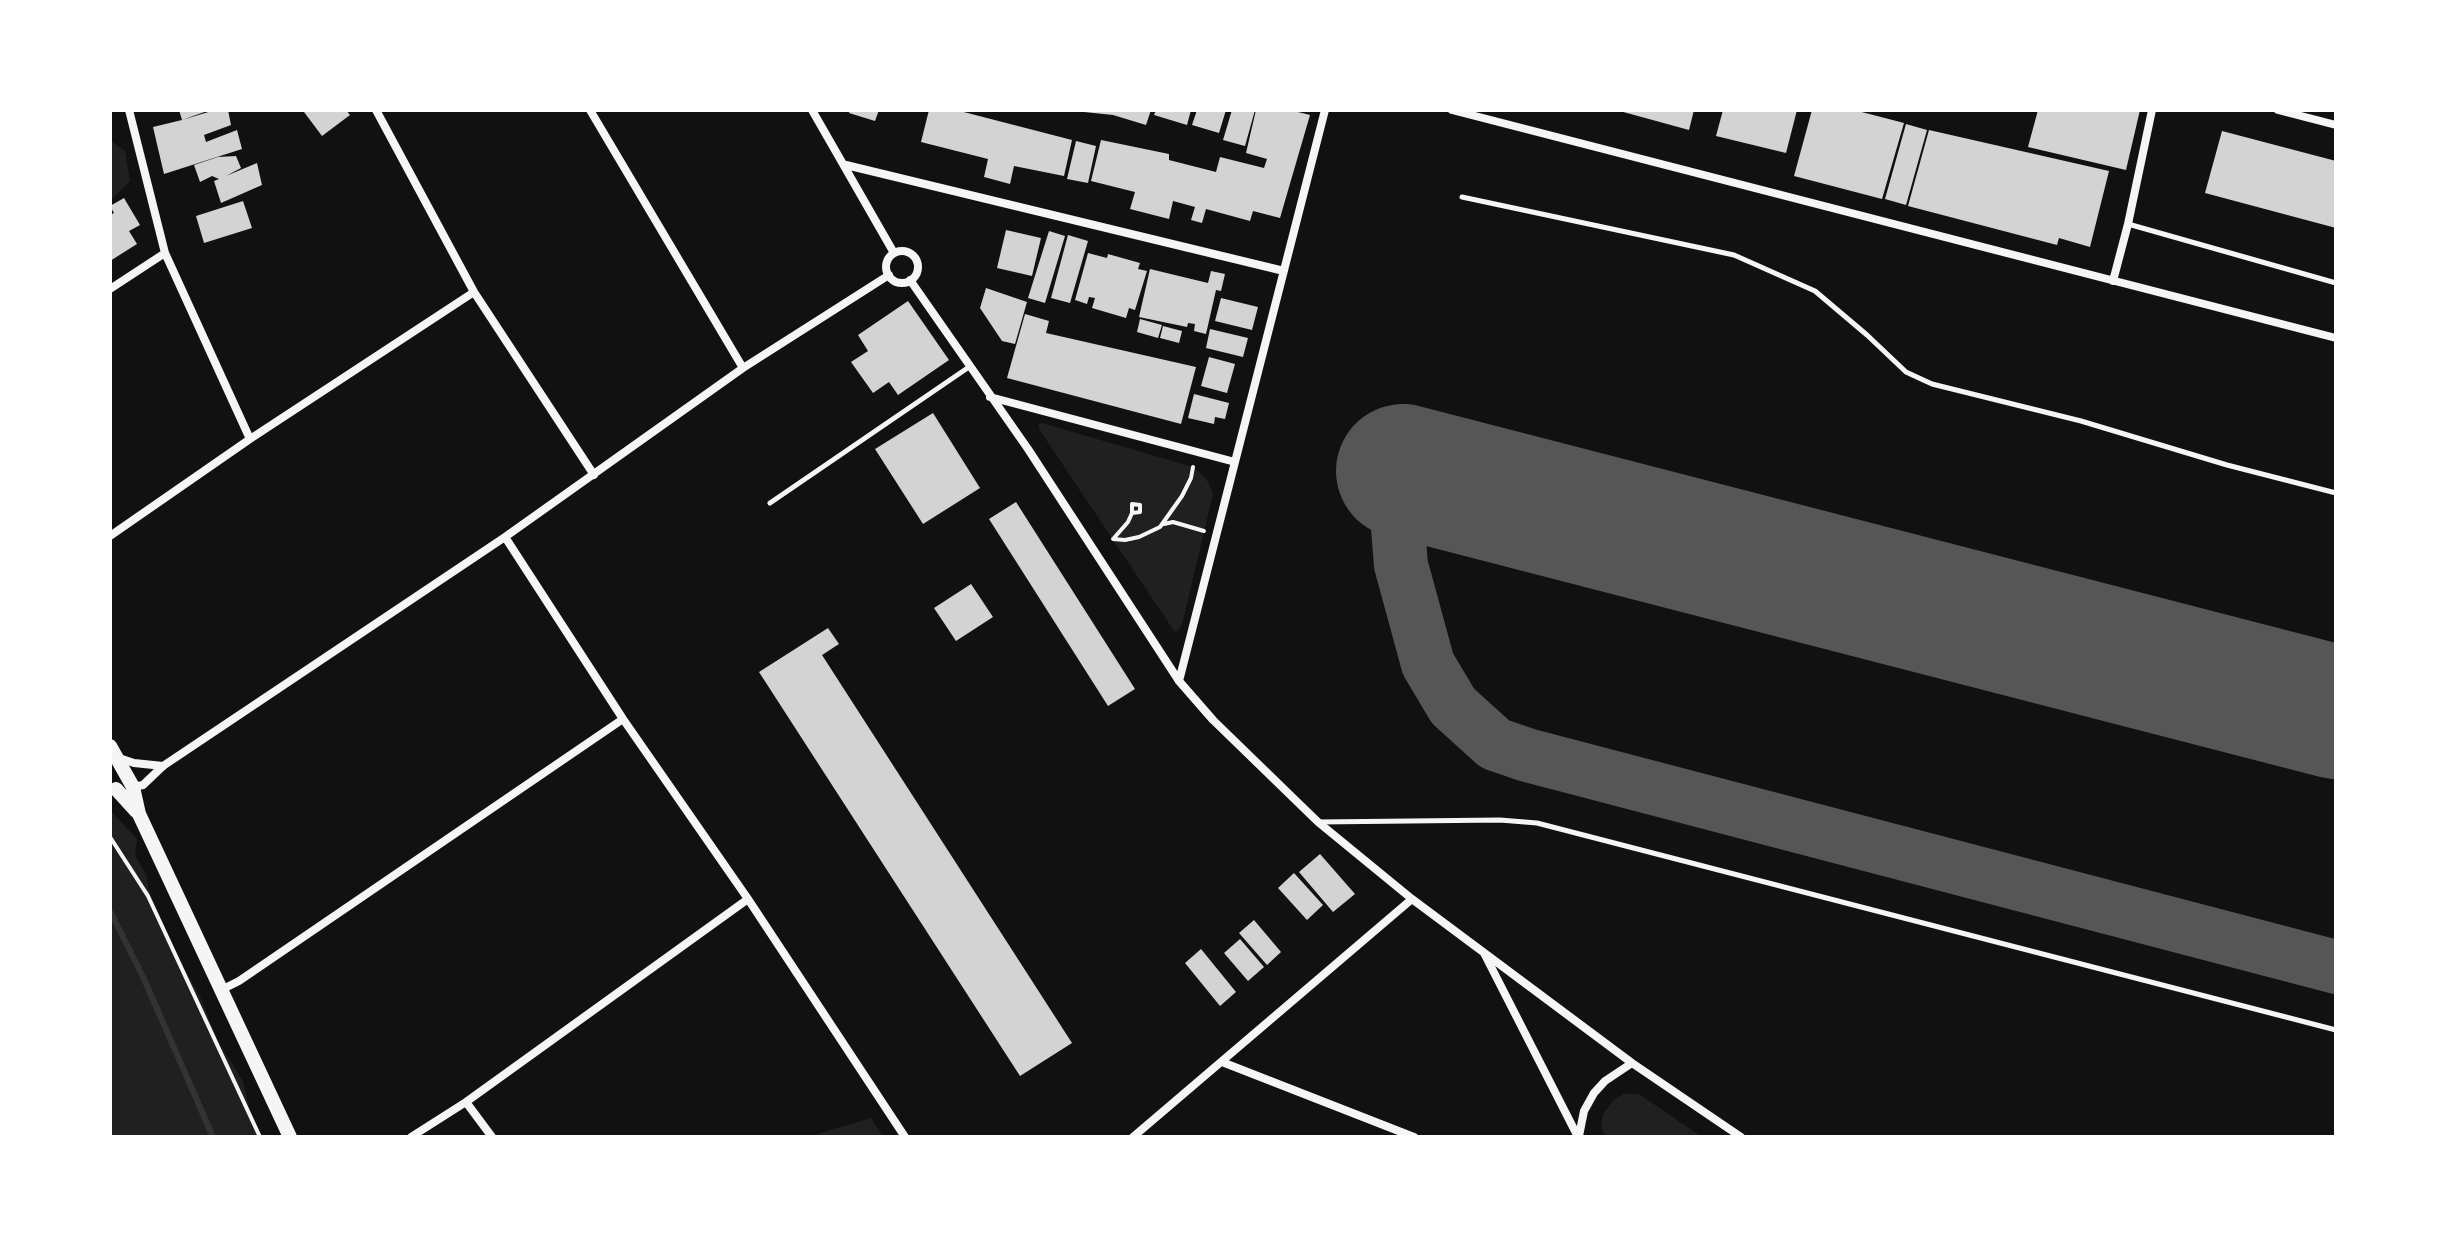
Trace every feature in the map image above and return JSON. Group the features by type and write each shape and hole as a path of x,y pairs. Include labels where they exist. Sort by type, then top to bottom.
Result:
{"street":[{"path":"129,110 165,253 250,439"},
{"path":"376,110 474,292 594,475"},
{"path":"590,110 743,368"},
{"path":"812,110 894,253"},
{"path":"1179,681 1325,110"},
{"path":"1452,110 2336,338"},
{"path":"2113,281 2152,110"},
{"path":"2278,110 2336,125"},
{"path":"846,165 1284,271"},
{"path":"904,251 914,256 917,271 910,280 901,282 889,275 886,266 894,253 904,251"},
{"path":"110,289 165,253"},
{"path":"113,788 143,785 163,766 505,537 743,368 889,275"},
{"path":"910,280 1029,451 1179,681 1213,720 1318,822 1412,899 1632,1063 1741,1137"},
{"path":"110,536 250,439 474,292"},
{"path":"990,397 1235,462"},
{"path":"505,537 623,719 748,899 905,1137"},
{"path":"220,991 623,719"},
{"path":"113,753 163,766"},
{"path":"113,753 133,787 139,814 290,1137"},
{"path":"113,788 139,814"},
{"path":"411,1137 466,1102 748,899"},
{"path":"1133,1137 1412,899"},
{"path":"1483,950 1578,1137"},
{"path":"1222,1062 1414,1137"},
{"path":"1578,1137 1584,1111 1594,1093 1605,1081 1632,1063"},
{"path":"466,1102 492,1137"}],"lane":[{"path":"1462,197 1734,255 1815,291 1906,372 1932,384 2081,421 2227,465 2336,493"},
{"path":"2128,224 2336,283"},
{"path":"770,503 970,366"},
{"path":"1318,822 1500,820 1537,823 2336,1030"}],"path":[{"path":"1160,527 1182,496 1193,467"},
{"path":"1132,513 1113,539 1139,537 1173,522 1204,531"},
{"path":"110,837 148,896 260,1137"}],"shaded area":[{"path":"110,140 125,151 130,181 110,201"},
{"path":"1042,423 1193,467 1206,478 1213,494 1178,631 1174,631 1039,429"},
{"path":"110,810 137,839 135,855 146,875 156,920 199,994 218,1041 243,1081 252,1121 262,1137 110,1137"},
{"path":"1623,1094 1639,1094 1702,1137 1606,1137 1601,1127 1603,1114"},
{"path":"871,1118 883,1137 807,1137"}],"building":[{"path":"179,110 210,110 182,120"},
{"path":"215,110 228,110 231,125 204,135 206,142 237,130 242,149 164,174 153,127"},
{"path":"346,110 350,115 322,136 304,112"},
{"path":"850,110 879,110 875,121 849,113"},
{"path":"929,110 956,110 1072,140 1064,176 1014,166 1010,184 984,177 988,159 921,142"},
{"path":"1084,110 1151,110 1146,125"},
{"path":"1156,110 1191,110 1187,125 1154,115"},
{"path":"1197,110 1226,110 1219,133 1192,125"},
{"path":"1232,110 1255,110 1245,146 1223,140"},
{"path":"1256,110 1290,110 1310,115 1280,218 1253,211 1250,221 1206,209 1202,223 1191,220 1195,207 1173,201 1169,219 1130,209 1135,192 1091,181 1101,140 1169,154 1169,160 1216,172 1220,157 1264,168 1267,159 1246,153"},
{"path":"1616,110 1694,110 1689,130"},
{"path":"1723,110 1797,110 1786,153 1716,136"},
{"path":"1812,110 1854,110 1904,123 1882,199 1794,176"},
{"path":"2038,110 2140,110 2126,170 2028,147"},
{"path":"1906,124 1927,130 1906,205 1885,199"},
{"path":"1929,130 2109,171 2090,247 2059,238 2057,245 1908,206"},
{"path":"2222,131 2336,161 2336,228 2205,193"},
{"path":"1076,141 1096,146 1088,183 1067,179"},
{"path":"236,156 241,168 226,176 257,163 262,185 221,203 214,181 219,179 212,176 200,182 194,165 218,157"},
{"path":"124,198 140,225 129,231 137,244 110,261 110,215 114,213 110,206"},
{"path":"243,201 252,228 204,243 196,216"},
{"path":"1006,230 1041,238 1032,276 997,268"},
{"path":"1049,231 1065,236 1045,303 1028,298"},
{"path":"1068,235 1088,241 1070,303 1051,298"},
{"path":"1088,253 1107,258 1108,254 1140,263 1138,269 1147,271 1135,310 1129,308 1126,318 1092,308 1095,298 1089,297 1087,304 1075,300"},
{"path":"1150,269 1208,283 1211,271 1225,274 1221,291 1216,290 1206,334 1194,331 1195,324 1188,323 1187,327 1139,317"},
{"path":"986,288 1027,302 1015,344 1002,341 980,308"},
{"path":"1221,298 1258,307 1252,330 1215,321"},
{"path":"908,301 949,360 898,395 889,382 873,393 851,362 868,351 858,335"},
{"path":"1025,314 1049,321 1046,333 1196,367 1181,424 1007,378"},
{"path":"1140,319 1162,325 1158,338 1137,332"},
{"path":"1163,326 1182,331 1179,343 1160,338"},
{"path":"1210,329 1248,338 1243,357 1206,348"},
{"path":"1209,357 1235,364 1227,393 1201,386"},
{"path":"1194,394 1229,403 1225,419 1215,417 1214,424 1188,418"},
{"path":"933,413 980,488 923,524 875,449"},
{"path":"1016,502 1135,689 1108,706 989,519"},
{"path":"971,584 993,617 956,641 934,608"},
{"path":"828,628 839,644 822,655 1072,1043 1020,1076 759,672"},
{"path":"1320,854 1355,894 1333,912 1299,872"},
{"path":"1294,873 1323,905 1307,920 1278,888"},
{"path":"1254,920 1281,952 1267,965 1239,933"},
{"path":"1240,939 1264,967 1248,981 1224,953"},
{"path":"1201,949 1236,992 1220,1006 1185,963"}],"waterway":[{"path":"110,911 144,979 213,1137"}],"taxiway":[{"path":"1403,471 1398,528 1401,565 1428,664 1453,706 1495,744 1527,755 2336,967"}],"runway":[{"path":"1403,471 2336,712"}]}
